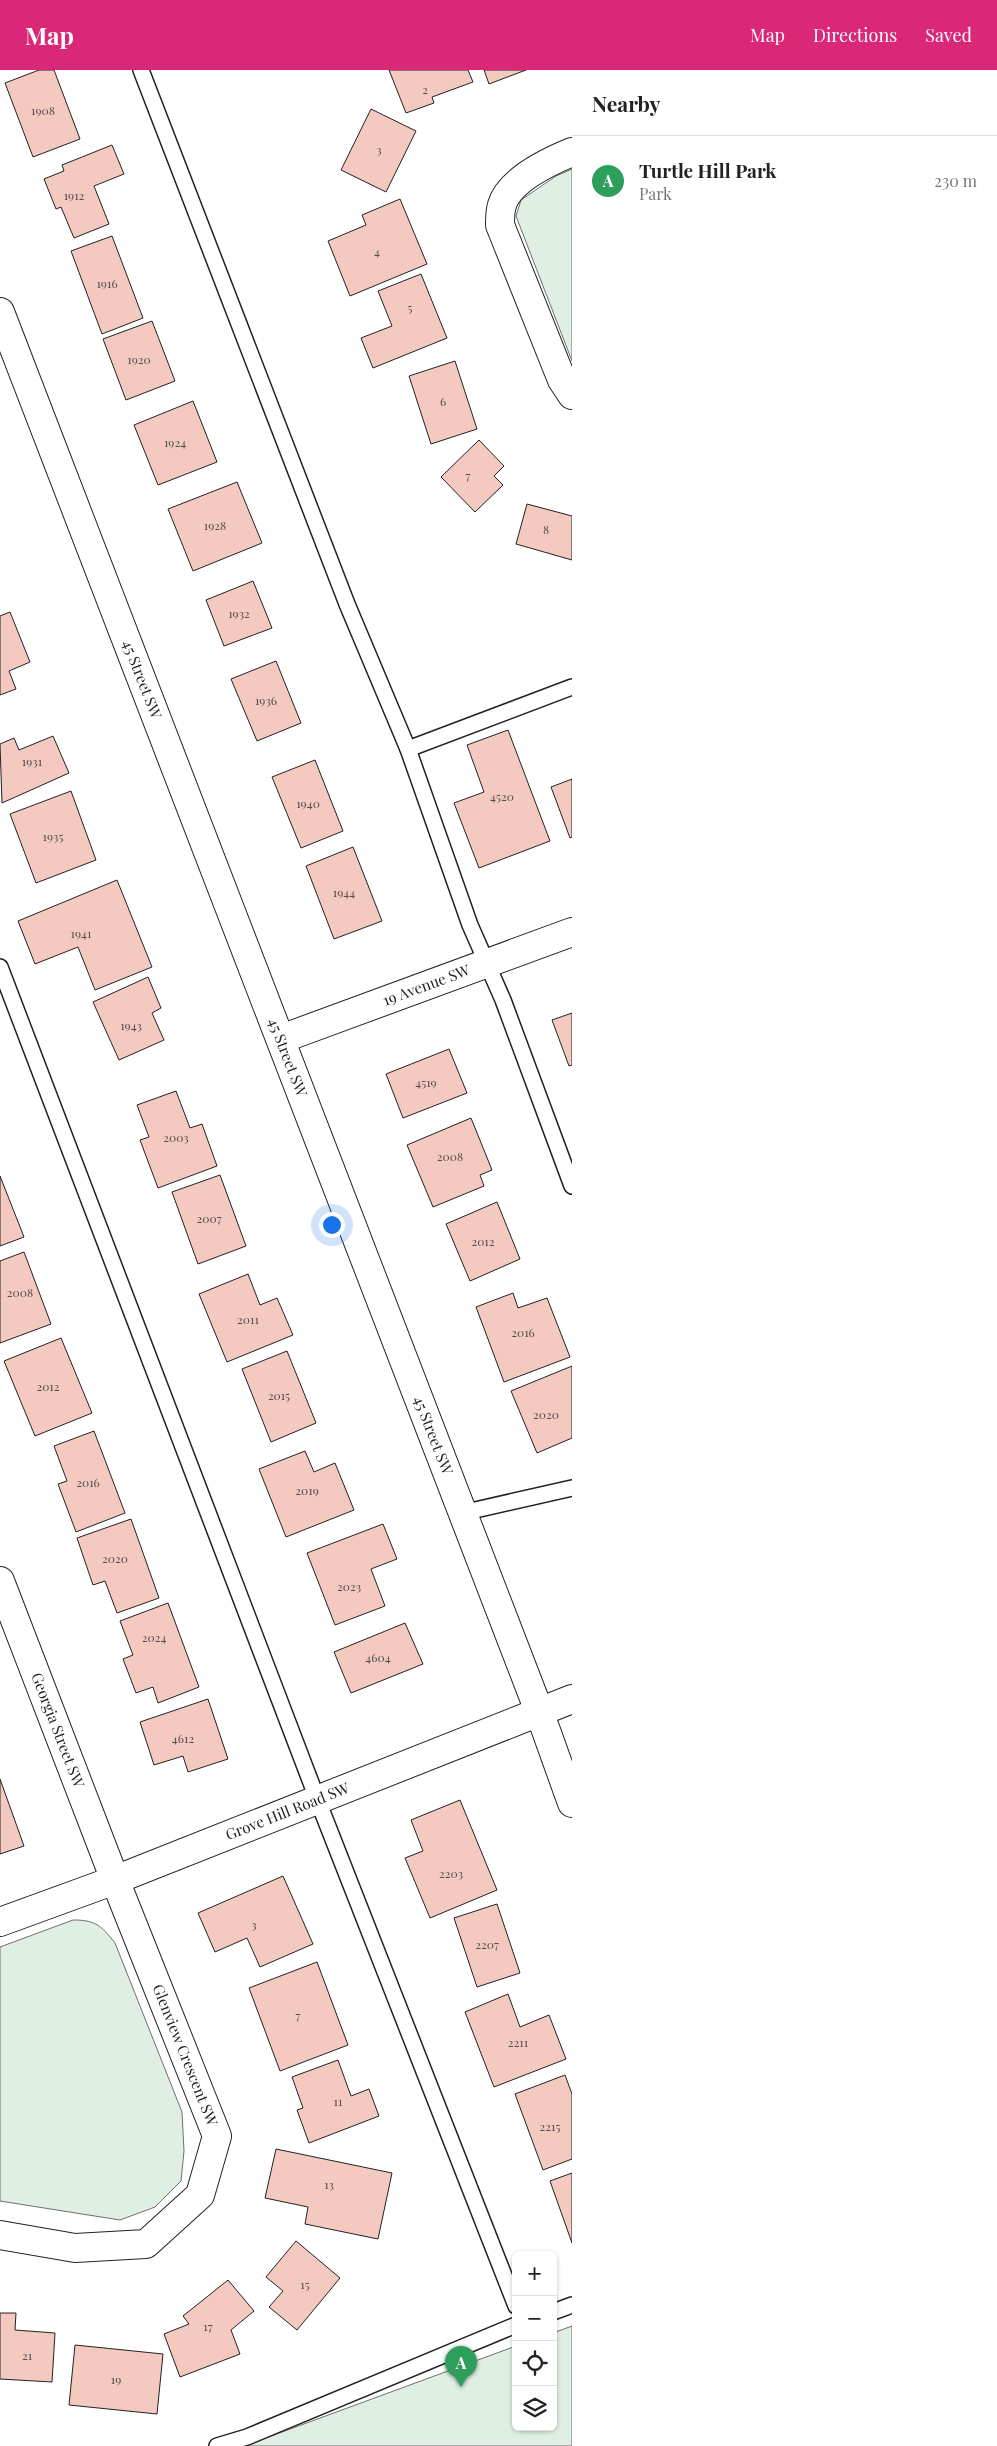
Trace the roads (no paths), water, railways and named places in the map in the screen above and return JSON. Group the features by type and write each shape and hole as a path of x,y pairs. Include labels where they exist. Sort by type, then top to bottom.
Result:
{"street":[{"path":"572,152 554,160 517,182 502,204 500,225 562,380 572,395"},
{"name":"45 Street SW","path":"0,312 282,1039 572,1802"},
{"name":"19 Avenue SW","path":"282,1039 572,932"},
{"name":"Georgia Street SW","path":"0,1581 115,1880"},
{"name":"Grove Hill Road SW","path":"0,1922 115,1880 318,1801 572,1699"},
{"name":"Glenview Crescent SW","path":"0,2236 75,2248 146,2244 200,2195 217,2136 115,1880"}],"lane":[{"path":"142,70 347,604 408,749 470,925 503,1000 570,1176"},
{"path":"408,749 572,687"},
{"path":"0,967 318,1801 512,2296"},
{"path":"462,1513 572,1488"},
{"path":"557,2311 572,2305"},
{"path":"217,2446 247,2436 512,2327"}],"place":[{"name":"Turtle Hill Park","path":"461,2387"}]}
